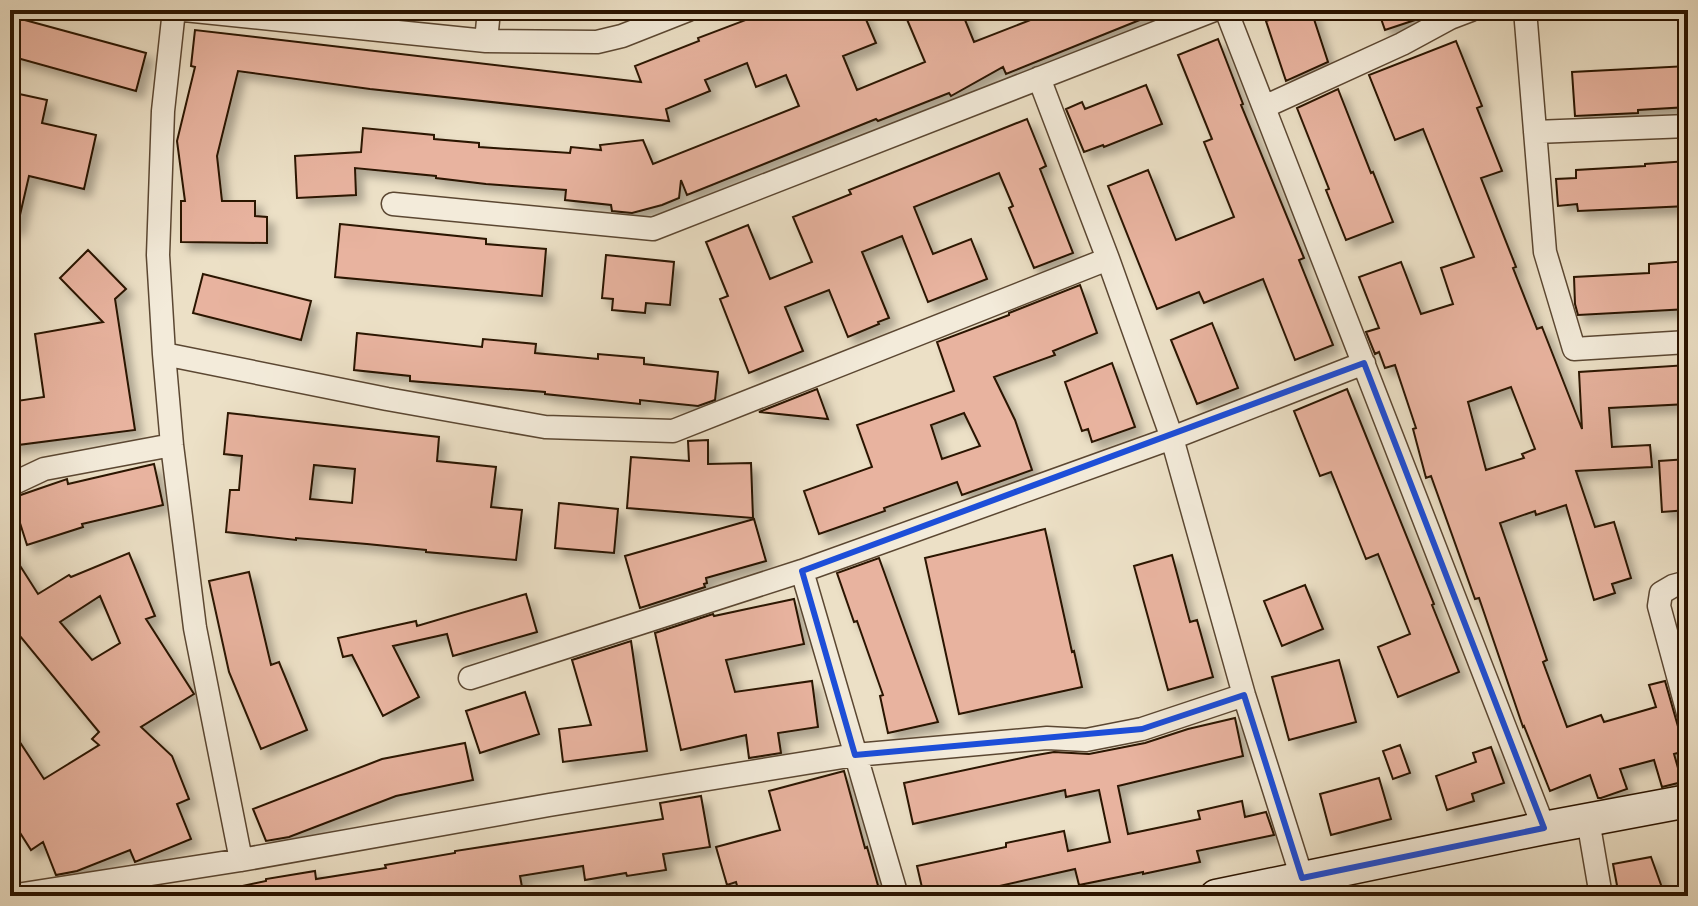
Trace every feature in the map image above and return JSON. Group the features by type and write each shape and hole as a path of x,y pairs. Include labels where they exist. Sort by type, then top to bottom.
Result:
{"main road":[{"path":"1216,896 1688,801"}],"street":[{"path":"174,10 163,111 159,240 164,354 195,628 241,860"},
{"path":"184,10 486,41 597,42 622,36 688,10"},
{"path":"486,41 489,10"},
{"path":"393,204 653,229 1214,10"},
{"path":"1226,10 1544,828"},
{"path":"1264,107 1471,10"},
{"path":"1525,10 1545,252 1574,349 1688,342"},
{"path":"1039,78 1172,438 1244,695 1302,878"},
{"path":"1535,132 1688,126"},
{"path":"164,354 545,427 673,431 1108,259"},
{"path":"470,678 802,571 1172,438 1364,363"},
{"path":"10,485 44,469 172,445"},
{"path":"802,571 897,896"},
{"path":"1688,582 1661,593 1659,606 1688,713"},
{"path":"14,892 241,860 855,755 1000,741 1047,738 1086,740 1142,729 1244,695"},
{"path":"1588,820 1601,896"}],"highlighted area":[{"path":"1364,363 1544,828 1302,878 1244,695 1142,729 855,755 802,571"}],"building":[{"path":"772,10 862,10 876,43 843,56 857,90 925,62 903,10 961,10 974,42 1056,10 1162,11 1006,74 1003,67 951,96 949,93 878,121 876,119 687,195 681,180 679,198 632,213 612,211 611,205 565,200 566,190 355,168 356,195 297,198 295,156 361,152 363,128 434,135 434,139 479,143 479,147 570,153 571,147 601,150 600,145 643,140 653,164 799,106 786,75 756,87 747,63 705,80 710,91 666,109 669,121 370,89 238,71 217,156 222,201 255,201 255,216 267,217 267,243 181,242 181,201 185,201 177,141 195,67 191,66 195,30 641,82 635,66"},
{"path":"1298,10 1311,10 1328,62 1286,81 1266,21"},
{"path":"1378,10 1435,10 1385,30"},
{"path":"10,16 146,53 136,91 10,56"},
{"path":"1218,39 1241,105 1304,258 1299,260 1333,345 1295,360 1263,279 1204,303 1199,292 1157,309 1108,186 1148,170 1176,240 1234,217 1204,142 1212,139 1178,55"},
{"path":"1456,41 1482,106 1477,108 1502,171 1481,178 1537,329 1542,327 1582,429 1579,372 1688,365 1688,404 1609,408 1612,447 1650,445 1652,467 1576,471 1595,527 1614,522 1631,578 1612,584 1615,593 1594,600 1566,505 1500,523 1547,660 1543,662 1567,727 1601,715 1604,722 1656,707 1649,685 1665,681 1685,751 1674,754 1682,782 1662,787 1654,760 1620,769 1627,789 1601,798 1598,798 1590,775 1550,791 1523,727 1479,598 1475,599 1431,476 1426,478 1413,429 1416,428 1395,365 1385,368 1366,332 1379,328 1359,277 1401,262 1421,314 1453,304 1441,268 1474,257 1423,129 1395,140 1369,75","holes":["1511,387 1535,449 1522,454 1524,458 1486,470 1468,402"]},
{"path":"1688,66 1688,107 1575,116 1572,72"},
{"path":"1146,85 1162,124 1084,152 1066,109 1082,102 1085,109"},
{"path":"1338,89 1393,222 1346,240 1297,108"},
{"path":"10,92 47,100 42,123 96,135 84,189 29,176 17,228 10,228"},
{"path":"1027,119 1046,166 1040,169 1073,253 1034,268 1009,208 1013,206 999,173 914,207 933,254 971,239 987,279 928,302 902,236 862,252 889,318 848,337 829,290 785,307 803,351 749,373 720,299 728,296 706,242 748,225 770,279 812,262 793,217 851,194 849,190"},
{"path":"1688,161 1688,206 1578,211 1577,204 1558,206 1556,179 1576,178 1576,170"},
{"path":"340,224 486,239 486,244 546,249 542,296 335,277"},
{"path":"88,250 126,289 115,299 135,430 10,446 10,402 44,397 35,334 103,322 60,278"},
{"path":"606,255 674,262 670,305 646,303 645,313 612,310 613,299 602,298"},
{"path":"1688,261 1688,309 1578,315 1574,277 1649,273 1649,264"},
{"path":"203,274 311,301 301,340 193,313"},
{"path":"1080,285 1097,333 1053,351 1055,355 994,377 1015,420 1032,470 962,495 957,482 819,534 804,491 872,467 857,425 954,391 937,342","holes":["964,413 980,446 942,459 931,425"]},
{"path":"1212,323 1238,388 1197,404 1171,340"},
{"path":"357,333 482,347 483,339 536,344 535,353 598,359 598,354 644,358 644,364 718,372 715,400 698,406 640,400 640,404 545,392 410,381 410,376 354,370"},
{"path":"1112,363 1135,427 1092,442 1088,429 1082,431 1065,382"},
{"path":"817,389 828,419 759,412"},
{"path":"1347,389 1459,672 1398,697 1378,647 1410,634 1378,554 1366,559 1331,472 1320,476 1294,411"},
{"path":"228,413 439,437 437,461 496,467 491,507 522,510 516,560 226,532 230,490 239,490 242,456 224,454","holes":["314,465 355,469 352,503 310,499"]},
{"path":"708,440 708,464 751,463 753,518 627,508 631,457 689,461 688,441"},
{"path":"1688,459 1688,510 1662,512 1659,461"},
{"path":"154,464 163,505 82,524 83,527 27,545 12,498 67,479 68,484"},
{"path":"559,503 618,509 614,553 555,548"},
{"path":"754,519 766,561 706,578 705,587 640,608 625,556"},
{"path":"1045,529 1082,687 959,714 925,558"},
{"path":"10,550 38,594 69,575 71,577 129,553 155,616 146,619 194,694 141,727 172,756 189,799 177,804 191,839 135,862 130,850 77,871 56,875 43,842 31,850 10,817 10,727 44,779 99,745 92,739 99,732 10,624","holes":["100,596 120,643 92,660 60,622"]},
{"path":"1172,555 1190,622 1197,620 1213,677 1168,690 1134,566"},
{"path":"879,558 938,722 888,733 880,696 883,695 837,573"},
{"path":"249,572 271,665 279,662 307,730 261,749 229,672 209,581"},
{"path":"1305,585 1323,629 1282,646 1264,601"},
{"path":"526,594 537,632 453,656 447,634 393,646 419,697 383,716 352,655 343,657 338,638 416,621 417,626"},
{"path":"794,599 804,644 726,660 735,692 812,681 818,727 778,733 781,753 749,758 746,735 681,750 655,633 713,614"},
{"path":"631,641 647,751 563,762 559,729 591,725 572,660"},
{"path":"1339,660 1356,722 1289,740 1272,677"},
{"path":"525,692 539,734 480,753 466,711"},
{"path":"1235,718 1243,756 1118,786 1128,834 1200,819 1198,811 1242,801 1245,817 1266,812 1274,835 1197,851 1200,862 1143,874 1079,885 1075,869 955,896 924,896 917,866 1064,831 1068,851 1110,842 1099,790 1066,797 1065,790 913,824 904,783 1054,752 1089,754 1145,743"},
{"path":"465,743 473,780 396,796 289,837 266,841 253,809 382,759"},
{"path":"1400,745 1410,773 1393,779 1383,751"},
{"path":"1491,747 1504,783 1472,794 1474,801 1447,810 1436,776 1476,762 1473,753"},
{"path":"844,771 881,896 740,896 736,882 727,885 716,847 780,830 769,791"},
{"path":"1379,778 1391,819 1331,835 1320,794"},
{"path":"701,796 710,847 663,854 666,870 585,880 583,866 520,876 522,887 467,896 463,896 462,891 432,896 234,896 233,888 266,879 315,871 316,879 386,868 385,865 455,851 663,819 660,803"},
{"path":"1651,857 1665,896 1619,896 1613,864"}]}
